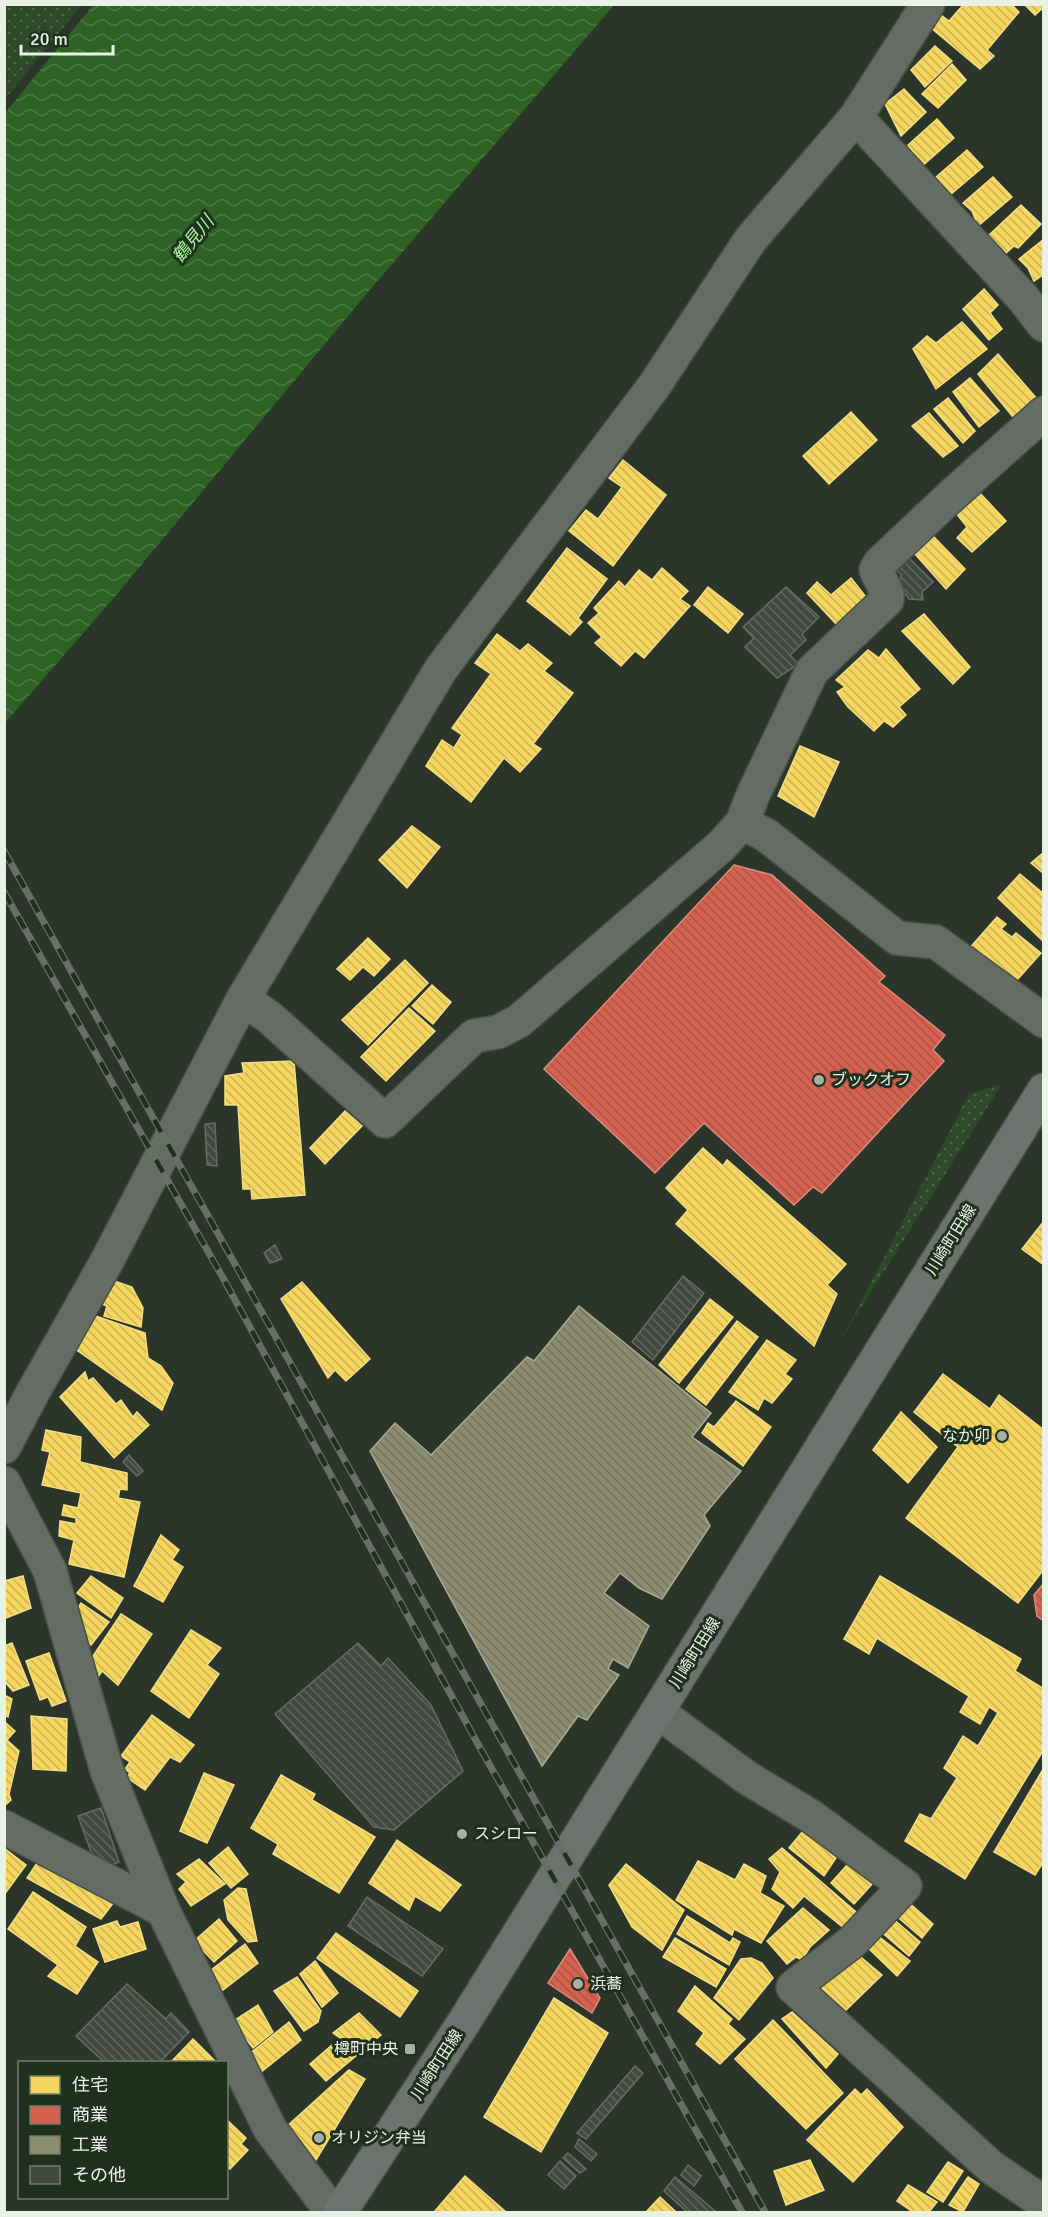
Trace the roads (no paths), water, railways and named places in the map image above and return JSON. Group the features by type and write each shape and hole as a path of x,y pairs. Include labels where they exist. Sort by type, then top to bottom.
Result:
{"main road":[{"name":"川崎町田線","path":"340,2212 464,2022 1044,1090"}],"street":[{"path":"4,1447 106,1261 243,999 447,660 654,386 752,239 856,117 928,4"},
{"path":"856,117 1023,298 1044,325"},
{"path":"243,999 269,1017 385,1120 474,1035 498,1032 519,1021 721,846 742,823 812,671 887,600 887,593 876,570 880,563 1044,413"},
{"path":"742,823 766,836 897,938 936,942 1044,1021"},
{"path":"4,1483 50,1571 107,1771 163,1910 270,2129 332,2212"},
{"path":"658,1712 746,1777 812,1817 905,1886 852,1942 793,1987 991,2167 1044,2203"},
{"path":"4,1827 163,1910"}],"water":[{"name":"鶴見川","path":"93,5 614,5 369,291 117,594 5,723 5,113"}],"railway":[{"path":"4,851 765,2212"},
{"path":"4,892 223,1278 479,1746 742,2212"}],"place":[{"name":"ブックオフ","path":"819,1080"},
{"name":"なか卯","path":"1002,1436"},
{"name":"スシロー","path":"462,1834"},
{"name":"浜蕎","path":"578,1984"},
{"name":"樽町中央","path":"410,2049"},
{"name":"オリジン弁当","path":"319,2138"}]}
